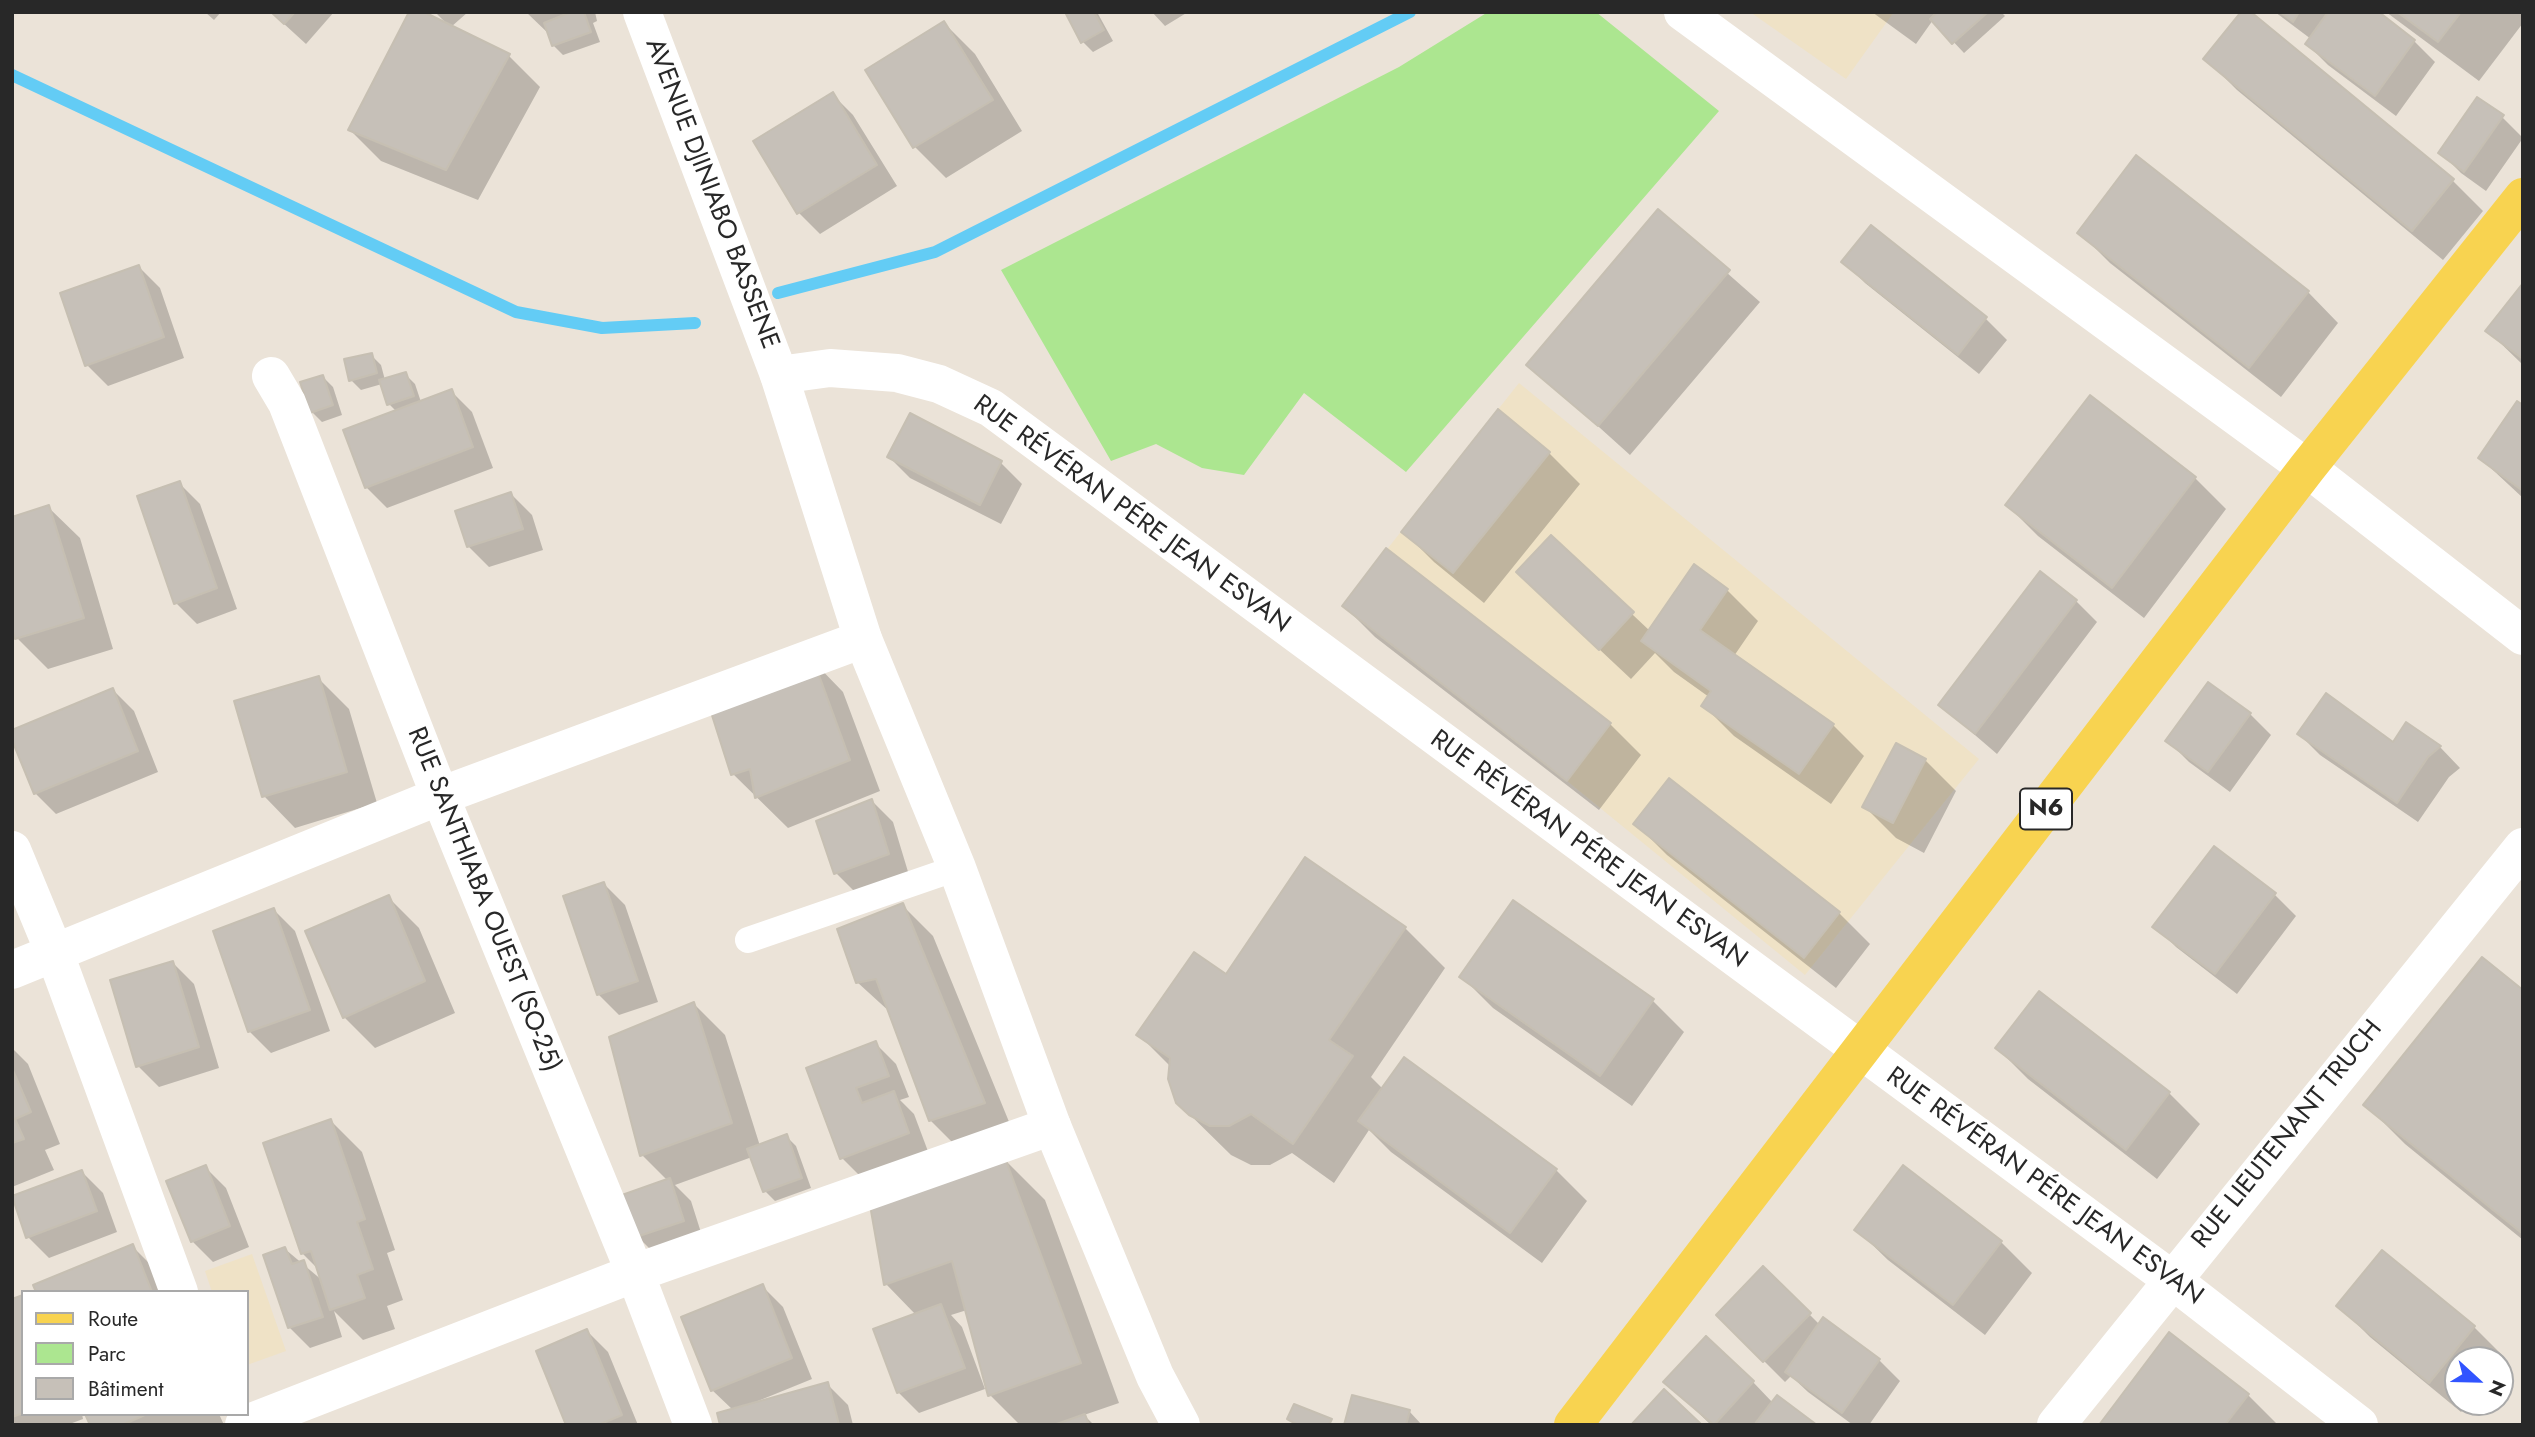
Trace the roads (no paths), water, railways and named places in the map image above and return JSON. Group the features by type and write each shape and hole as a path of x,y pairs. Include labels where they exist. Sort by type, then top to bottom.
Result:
{"main road":[{"name":"N6","path":"1573,1425 2308,468 2523,197"}],"street":[{"name":"AVENUE DJINIABO BASSENE","path":"642,12 779,375 863,639 957,869 1052,1126 1154,1376"},
{"path":"1683,12 2308,468 2523,636"},
{"name":"RUE RÉVÉRAN PÉRE JEAN ESVAN","path":"779,375 830,368 897,373 939,384 990,408 2171,1279 2359,1425"},
{"name":"RUE SANTHIABA OUEST (SO-25)","path":"271,376 287,403 440,796 635,1273 693,1425"},
{"path":"12,970 440,796 863,639"},
{"name":"RUE LIEUTENANT TRUCH","path":"2056,1425 2171,1279 2523,847"},
{"path":"12,850 55,954 178,1290"},
{"path":"244,1425 635,1273 1052,1126"},
{"path":"1154,1376 1181,1425"},
{"path":"1154,1376 1199,1425"}],"lane":[{"path":"748,940 957,869"}],"waterway":[{"path":"778,293 935,252 1410,12"},
{"path":"12,75 516,312 602,328 695,323"}]}
